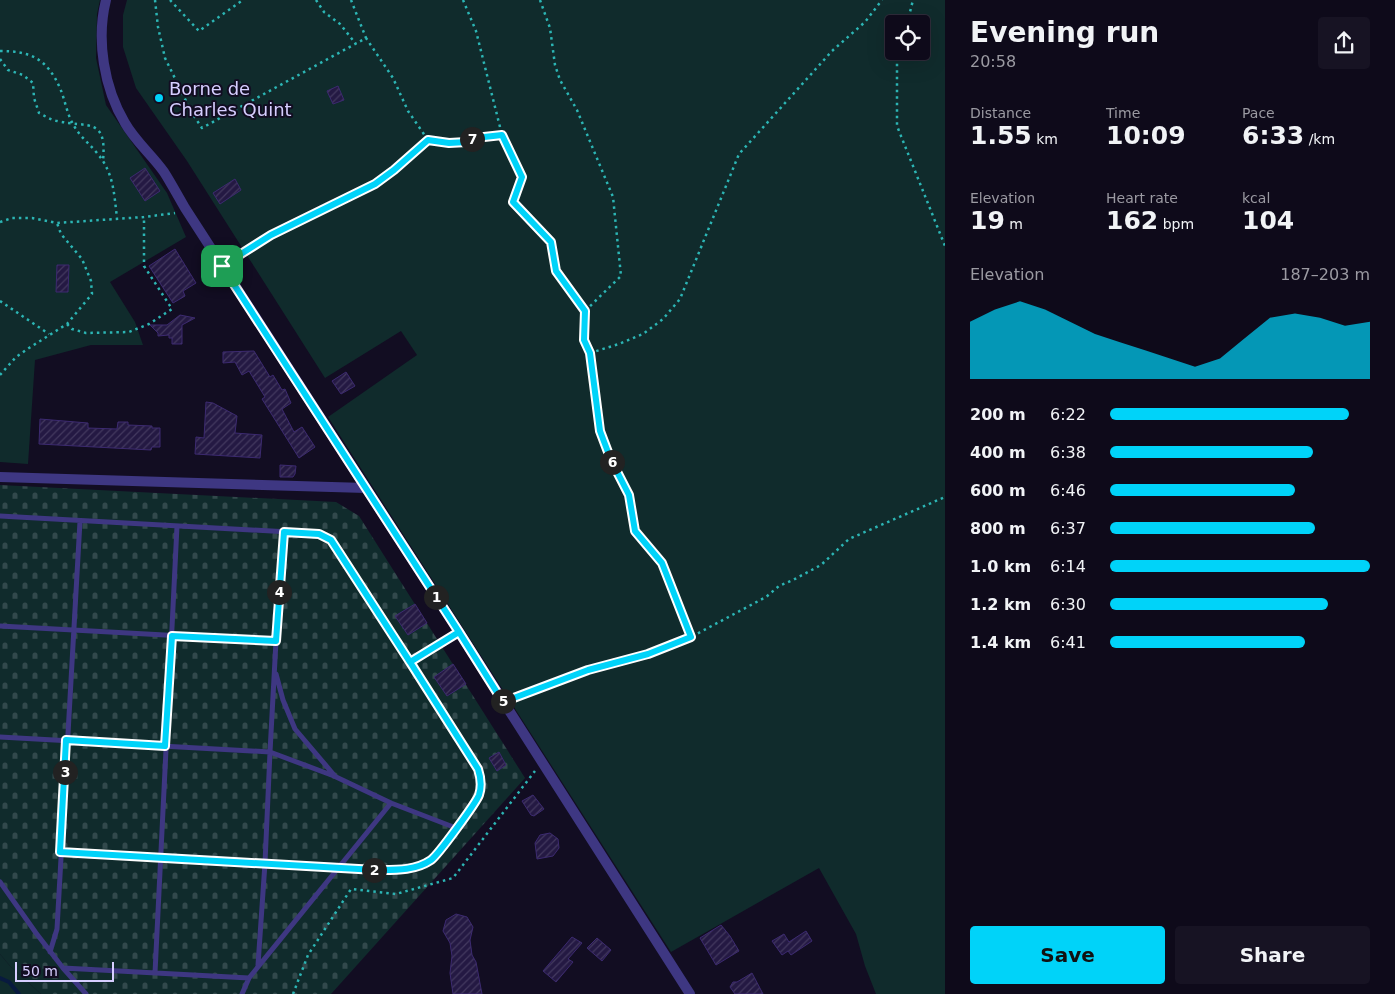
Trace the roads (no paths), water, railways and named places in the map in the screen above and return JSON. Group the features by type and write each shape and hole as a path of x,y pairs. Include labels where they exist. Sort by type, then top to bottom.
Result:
{"street":[{"path":"106,0 102,16 105,64 114,102 126,125 163,171 222,266 690,994"},
{"path":"0,477 366,488"}],"lane":[{"path":"0,516 319,534 331,540 478,769 481,777 479,796 433,859 418,866 400,870 60,852"},
{"path":"50,952 57,929 66,740 80,521"},
{"path":"155,972 177,526"},
{"path":"258,965 265,863 274,668 284,532"},
{"path":"0,626 276,641"},
{"path":"410,662 459,632"},
{"path":"274,668 283,700 295,729 334,776"},
{"path":"0,737 270,752 334,776 391,803 456,828"},
{"path":"242,994 249,978 258,965 391,803"},
{"path":"0,882 50,952 86,994"},
{"path":"63,968 249,978"}],"waterway":[{"path":"0,978 9,982 19,994"}],"place":[{"name":"Borne de Charles Quint","path":"159,98"}]}
